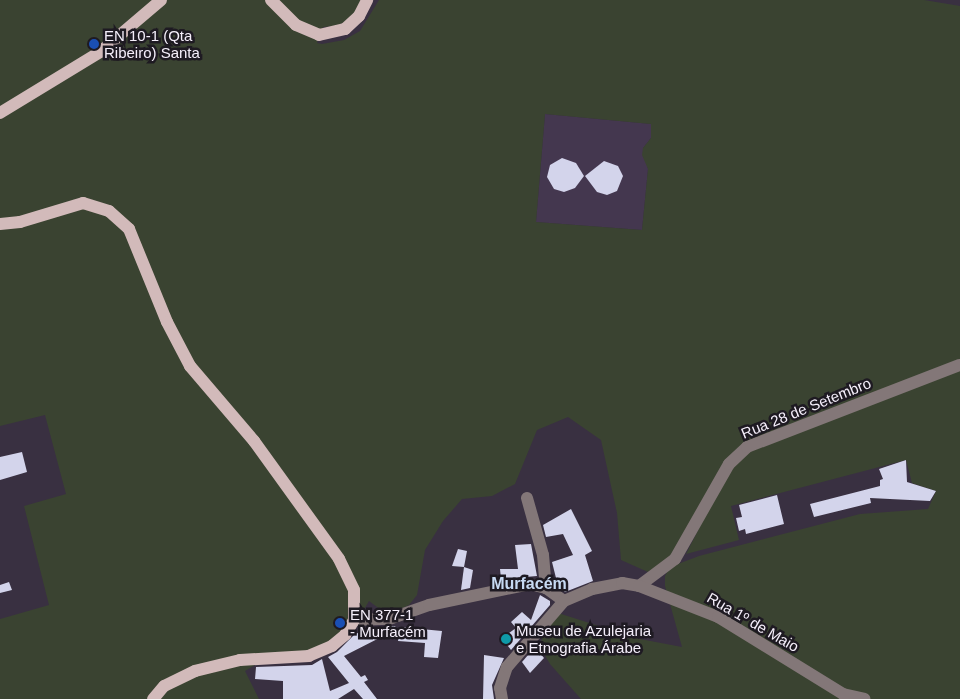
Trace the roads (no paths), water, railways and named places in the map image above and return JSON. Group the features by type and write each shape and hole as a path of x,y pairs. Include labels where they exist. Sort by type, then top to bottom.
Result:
{"main road":[{"path":"0,113 100,52 161,0"},
{"path":"270,0 296,25 319,35 345,29 359,16 367,0"},
{"path":"0,224 20,222 83,203 109,211 129,229 167,322 190,366 254,441 339,559 354,590 354,620 340,640 309,656 240,660 196,670 164,686 152,699"}],"street":[{"name":"Rua 28 de Setembro","path":"639,586 676,559 729,464 746,447 960,365"},
{"path":"527,498 543,555 546,588"},
{"name":"Rua 1º de Maio","path":"564,601 592,589 622,583 639,586 718,617 843,694 864,699"},
{"path":"354,620 389,619 429,605 530,584 546,588 564,601 507,667 500,688 502,699"}],"place":[{"name":"EN 10-1 (Qta Ribeiro) Santa","path":"94,44"},
{"name":"EN 377-1 - Murfacém","path":"340,623"},
{"name":"Museu de Azulejaria e Etnografia Árabe","path":"506,639"}],"district":[{"name":"Murfacém","path":"529,584"}]}
